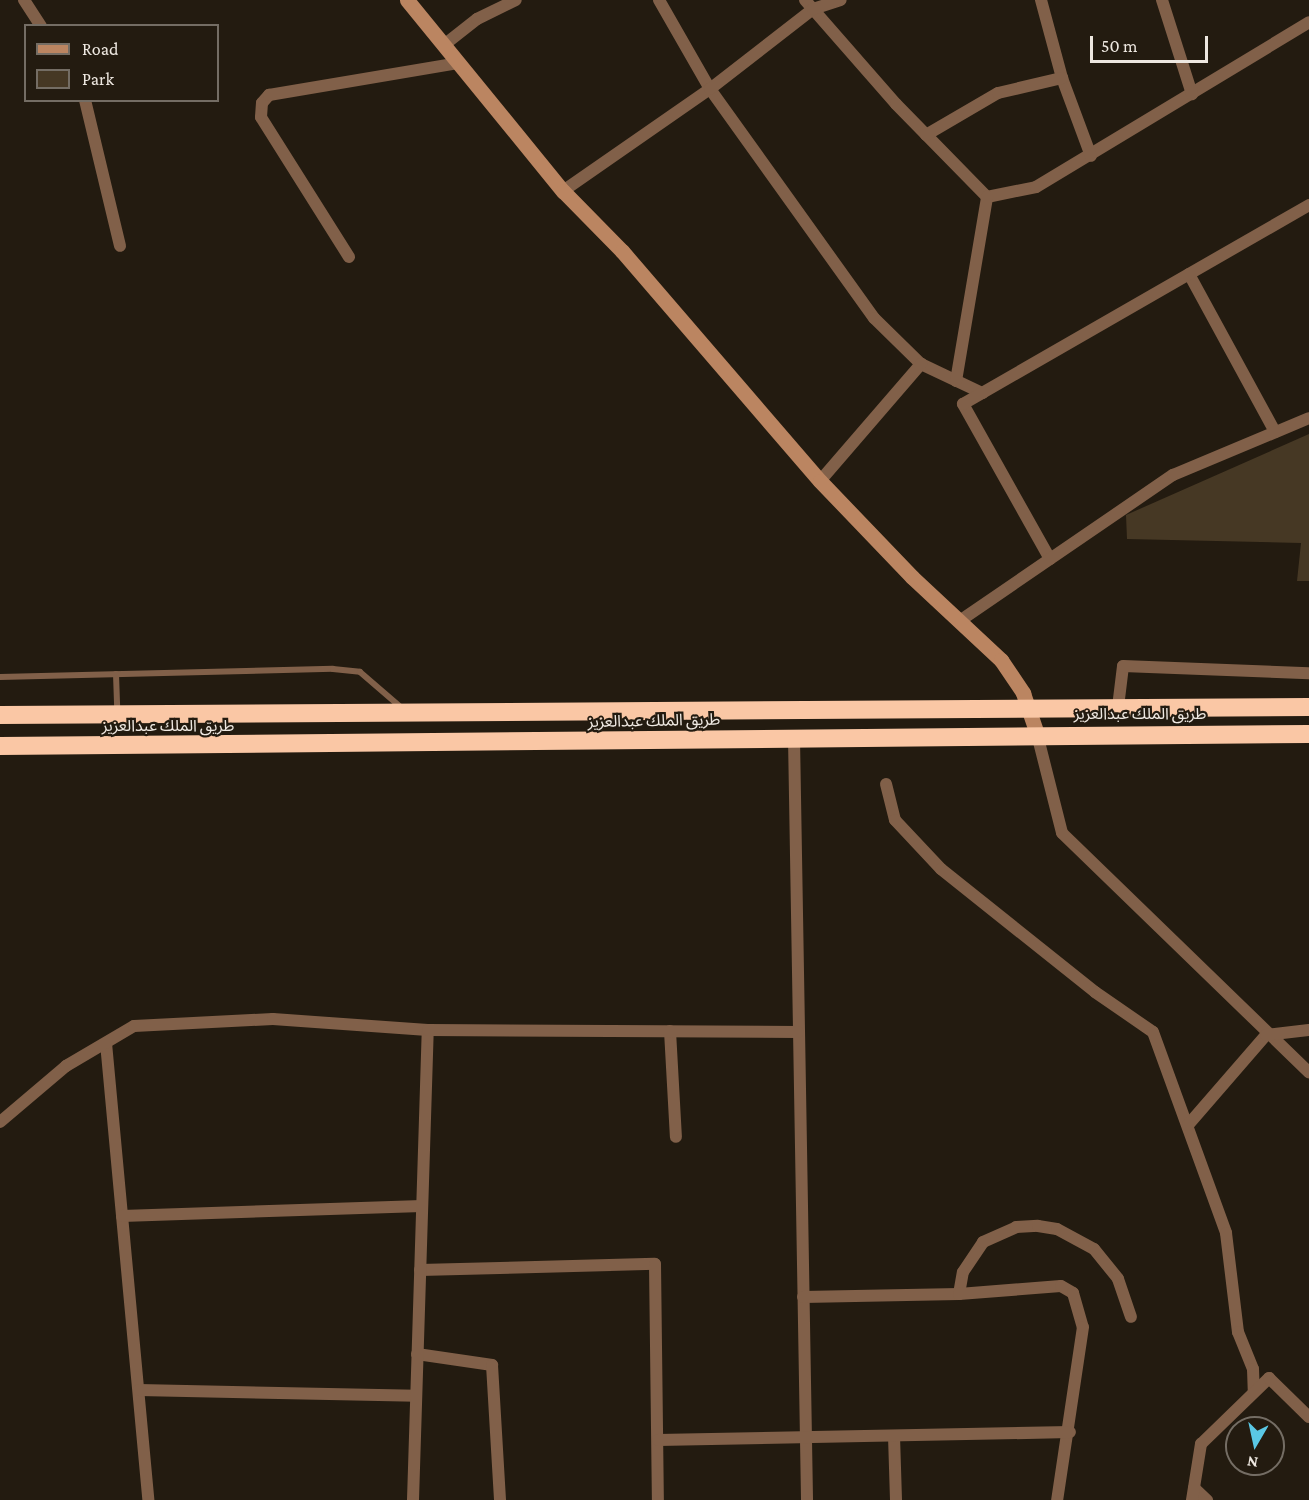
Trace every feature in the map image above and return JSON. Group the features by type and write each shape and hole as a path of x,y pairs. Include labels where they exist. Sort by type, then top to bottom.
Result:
{"highway":[{"name":"طريق الملك عبدالعزيز","path":"0,715 1309,707"},
{"name":"طريق الملك عبدالعزيز","path":"0,746 1036,734 1309,734"}],"street":[{"path":"24,0 40,24"},
{"path":"407,0 563,191 622,251 820,481 912,578 961,620 1001,660 1028,708 1062,832 1266,1035 1309,1072"},
{"path":"444,45 477,19 516,0"},
{"path":"659,0 710,89 874,318 921,364 982,393"},
{"path":"563,191 710,89 809,4 841,0"},
{"path":"1041,0 1062,78 1091,156"},
{"path":"1162,0 1192,94"},
{"path":"809,4 926,135 987,196"},
{"path":"987,196 1036,187 1091,156 1309,22"},
{"path":"349,257 261,117 262,103 269,95 459,63"},
{"path":"926,135 998,93 1062,78"},
{"path":"85,102 120,246"},
{"path":"956,381 987,196"},
{"path":"1050,559 963,404 1309,205"},
{"path":"1189,274 1275,432"},
{"path":"820,481 921,364"},
{"path":"961,620 1173,475 1309,418"},
{"path":"1118,707 1123,666 1309,673"},
{"path":"794,738 807,1500"},
{"path":"886,784 895,820 941,869 1095,992 1153,1032 1227,1233 1238,1332 1253,1369 1254,1392"},
{"path":"0,1122 66,1066 134,1026 273,1019 428,1030 798,1032"},
{"path":"413,1500 428,1030"},
{"path":"1188,1125 1266,1035 1309,1030"},
{"path":"670,1031 676,1137"},
{"path":"106,1043 148,1500"},
{"path":"122,1216 422,1206"},
{"path":"958,1294 963,1272 983,1242 1007,1230 1038,1226 1077,1237 1101,1255 1118,1279 1131,1317"},
{"path":"420,1270 656,1264 658,1500"},
{"path":"803,1297 958,1294 1061,1286 1073,1293 1083,1327 1070,1432 1056,1500"},
{"path":"417,1354 492,1365 500,1500"},
{"path":"1207,1500 1193,1494 1201,1444 1269,1378 1309,1417"},
{"path":"139,1390 416,1396"},
{"path":"658,1440 1070,1432"},
{"path":"894,1436 896,1500"}],"lane":[{"path":"0,676 360,672 386,689 408,714"},
{"path":"116,674 117,715"}],"green space":[{"path":"1309,434 1309,581 1297,581 1301,543 1127,539 1126,515"}]}
